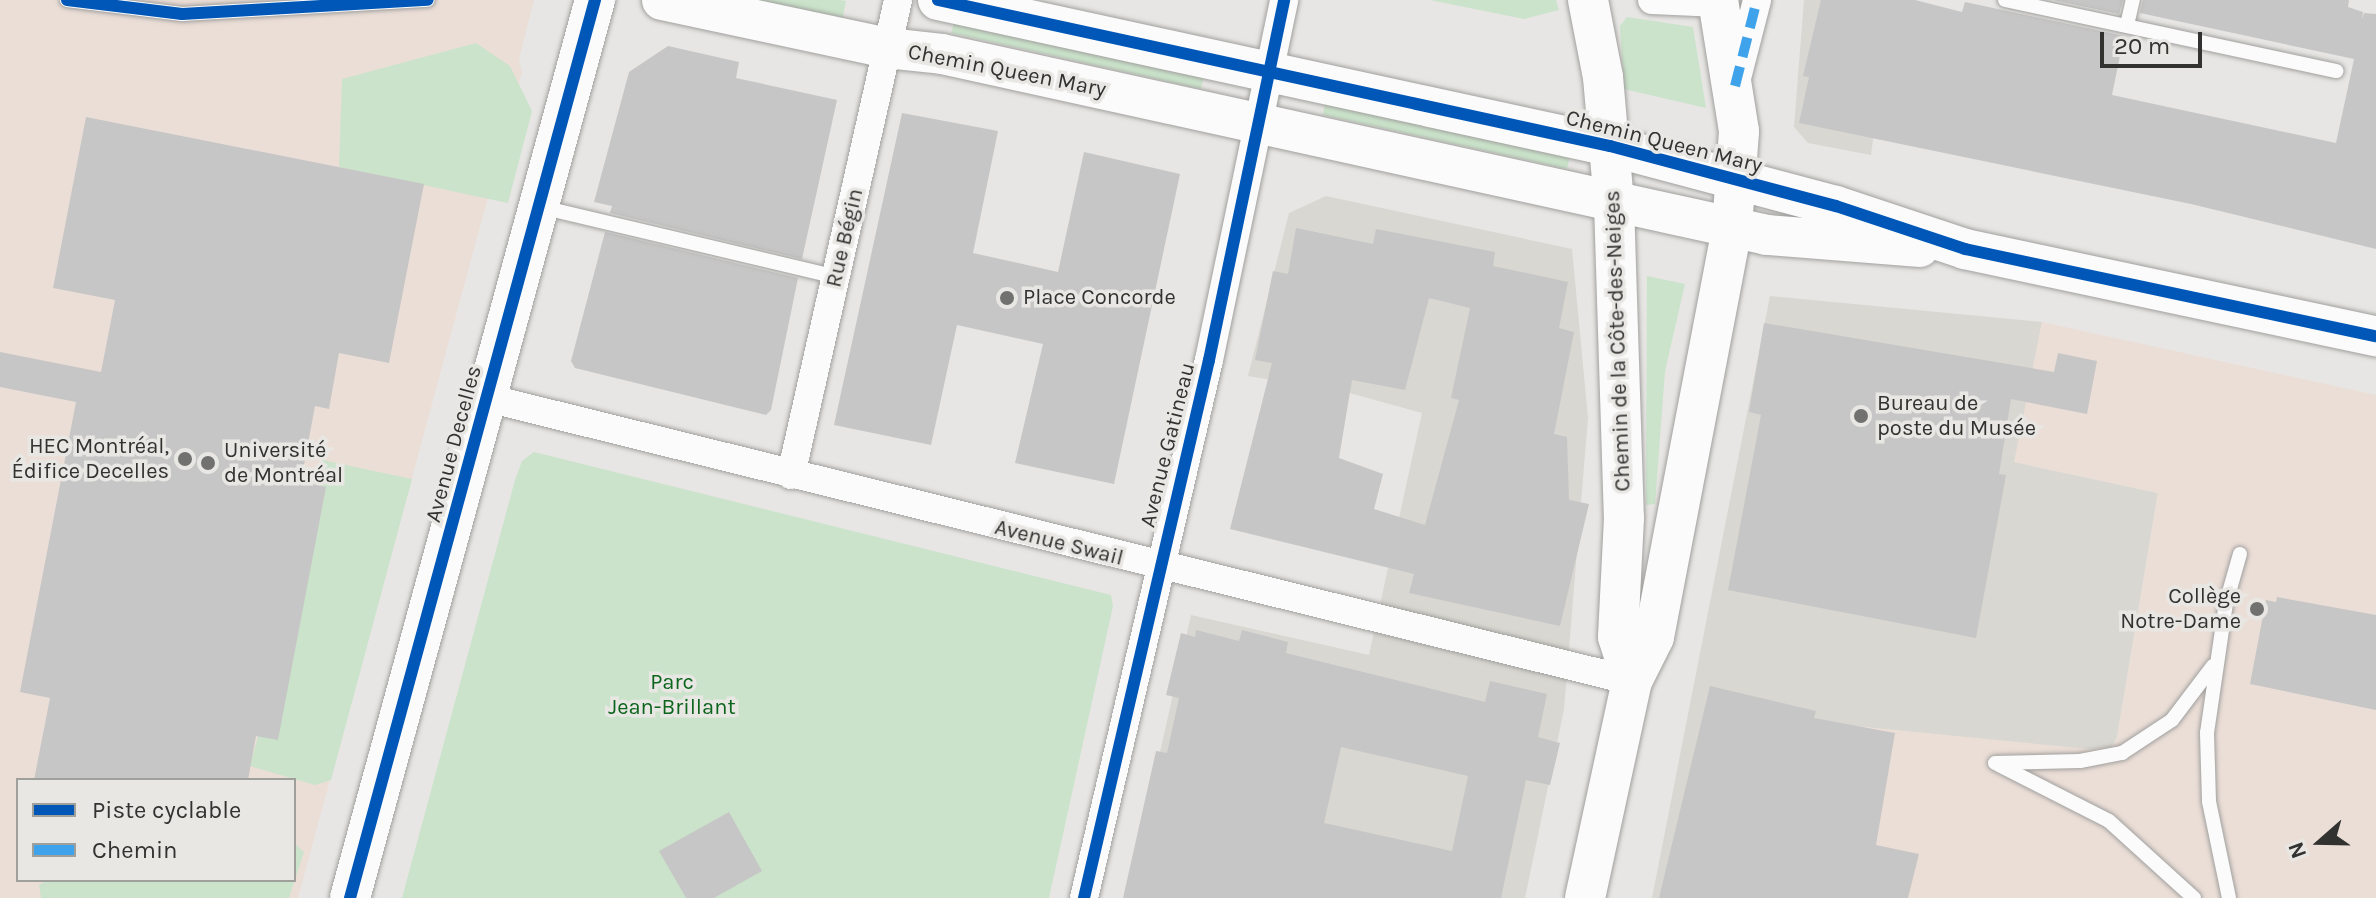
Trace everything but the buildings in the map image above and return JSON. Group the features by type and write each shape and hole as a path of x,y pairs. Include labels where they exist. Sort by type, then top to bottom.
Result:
{"street":[{"name":"Avenue Decelles","path":"350,898 595,0"},
{"name":"Chemin Queen Mary","path":"662,0 887,48 942,54 1732,227 1831,244 1965,249"},
{"name":"Rue Bégin","path":"791,475 898,0"},
{"name":"Chemin Queen Mary","path":"938,0 1610,146 1836,206 1965,249 2376,336"},
{"name":"Avenue Gatineau","path":"1084,898 1260,123 1284,0"},
{"name":"Chemin de la Côte-des-Neiges","path":"1588,0 1610,146 1614,203 1624,518 1618,637 1632,681"},
{"name":"Chemin de la Côte-des-Neiges","path":"1585,898 1632,681 1654,637 1732,227 1737,181 1732,1 1652,0"},
{"name":"Avenue Swail","path":"487,398 1159,568 1632,681"}],"lane":[{"path":"67,0 182,14 428,0"},
{"path":"2005,0 2336,71"},
{"path":"2127,25 2133,0"},
{"path":"539,206 836,277"},
{"path":"2229,898 2208,780 2215,663 2240,554"},
{"path":"2194,898 2109,821 1995,763 2080,761 2122,753 2172,720 2215,663"}],"shaded area":[{"name":"Université de Montréal","path":"0,0 534,0 519,59 522,72 298,898 0,898"},
{"path":"1804,0 1891,0 1871,155 1808,143 1794,127"},
{"path":"1326,196 1572,249 1588,418 1564,709 1525,898 1127,898 1191,615 1369,655 1422,413 1346,392 1248,376 1289,213"},
{"path":"1770,296 2042,322 2015,462 2158,493 2117,737 2112,747 2089,750 1844,725 1825,898 1652,898"},
{"name":"Collège Notre-Dame","path":"2042,322 2376,395 2376,898 1825,898 1844,725 2089,749 2112,747 2117,737 2158,493 2014,462"}],"green space":[{"path":"722,0 839,0 846,1 841,26"},
{"path":"1430,0 1556,0 1559,10 1524,19"},
{"path":"1627,17 1693,27 1706,108 1624,89 1620,26"},
{"path":"955,21 1204,76 1201,89 951,33"},
{"path":"476,43 510,66 532,111 508,203 339,167 342,79"},
{"path":"1325,103 1570,156 1567,169 1323,115"},
{"path":"1647,276 1685,284 1665,371 1655,504 1646,505"},
{"name":"Parc Jean-Brillant","path":"534,452 1111,595 1113,606 1049,898 402,898 515,480 522,461"},
{"path":"322,460 412,479 331,780 315,785 250,766 326,487 317,485"},
{"path":"296,845 304,852 296,877"},
{"path":"44,882 294,882 289,898 41,898 39,885"}],"marked path":[{"path":"1735,86 1757,0"}],"cycle path":[{"path":"67,0 182,14 428,0"},
{"path":"350,898 595,0"},
{"path":"938,0 1610,146 1836,206 1965,249 2376,336"},
{"path":"1084,898 1209,360 1284,0"}],"place":[{"name":"Place Concorde","path":"1007,298"},
{"name":"Bureau de poste du Musée","path":"1861,416"},
{"name":"HEC Montréal, Édifice Decelles","path":"185,459"},
{"name":"Université de Montréal","path":"208,463"},
{"name":"Collège Notre-Dame","path":"2257,609"}]}
